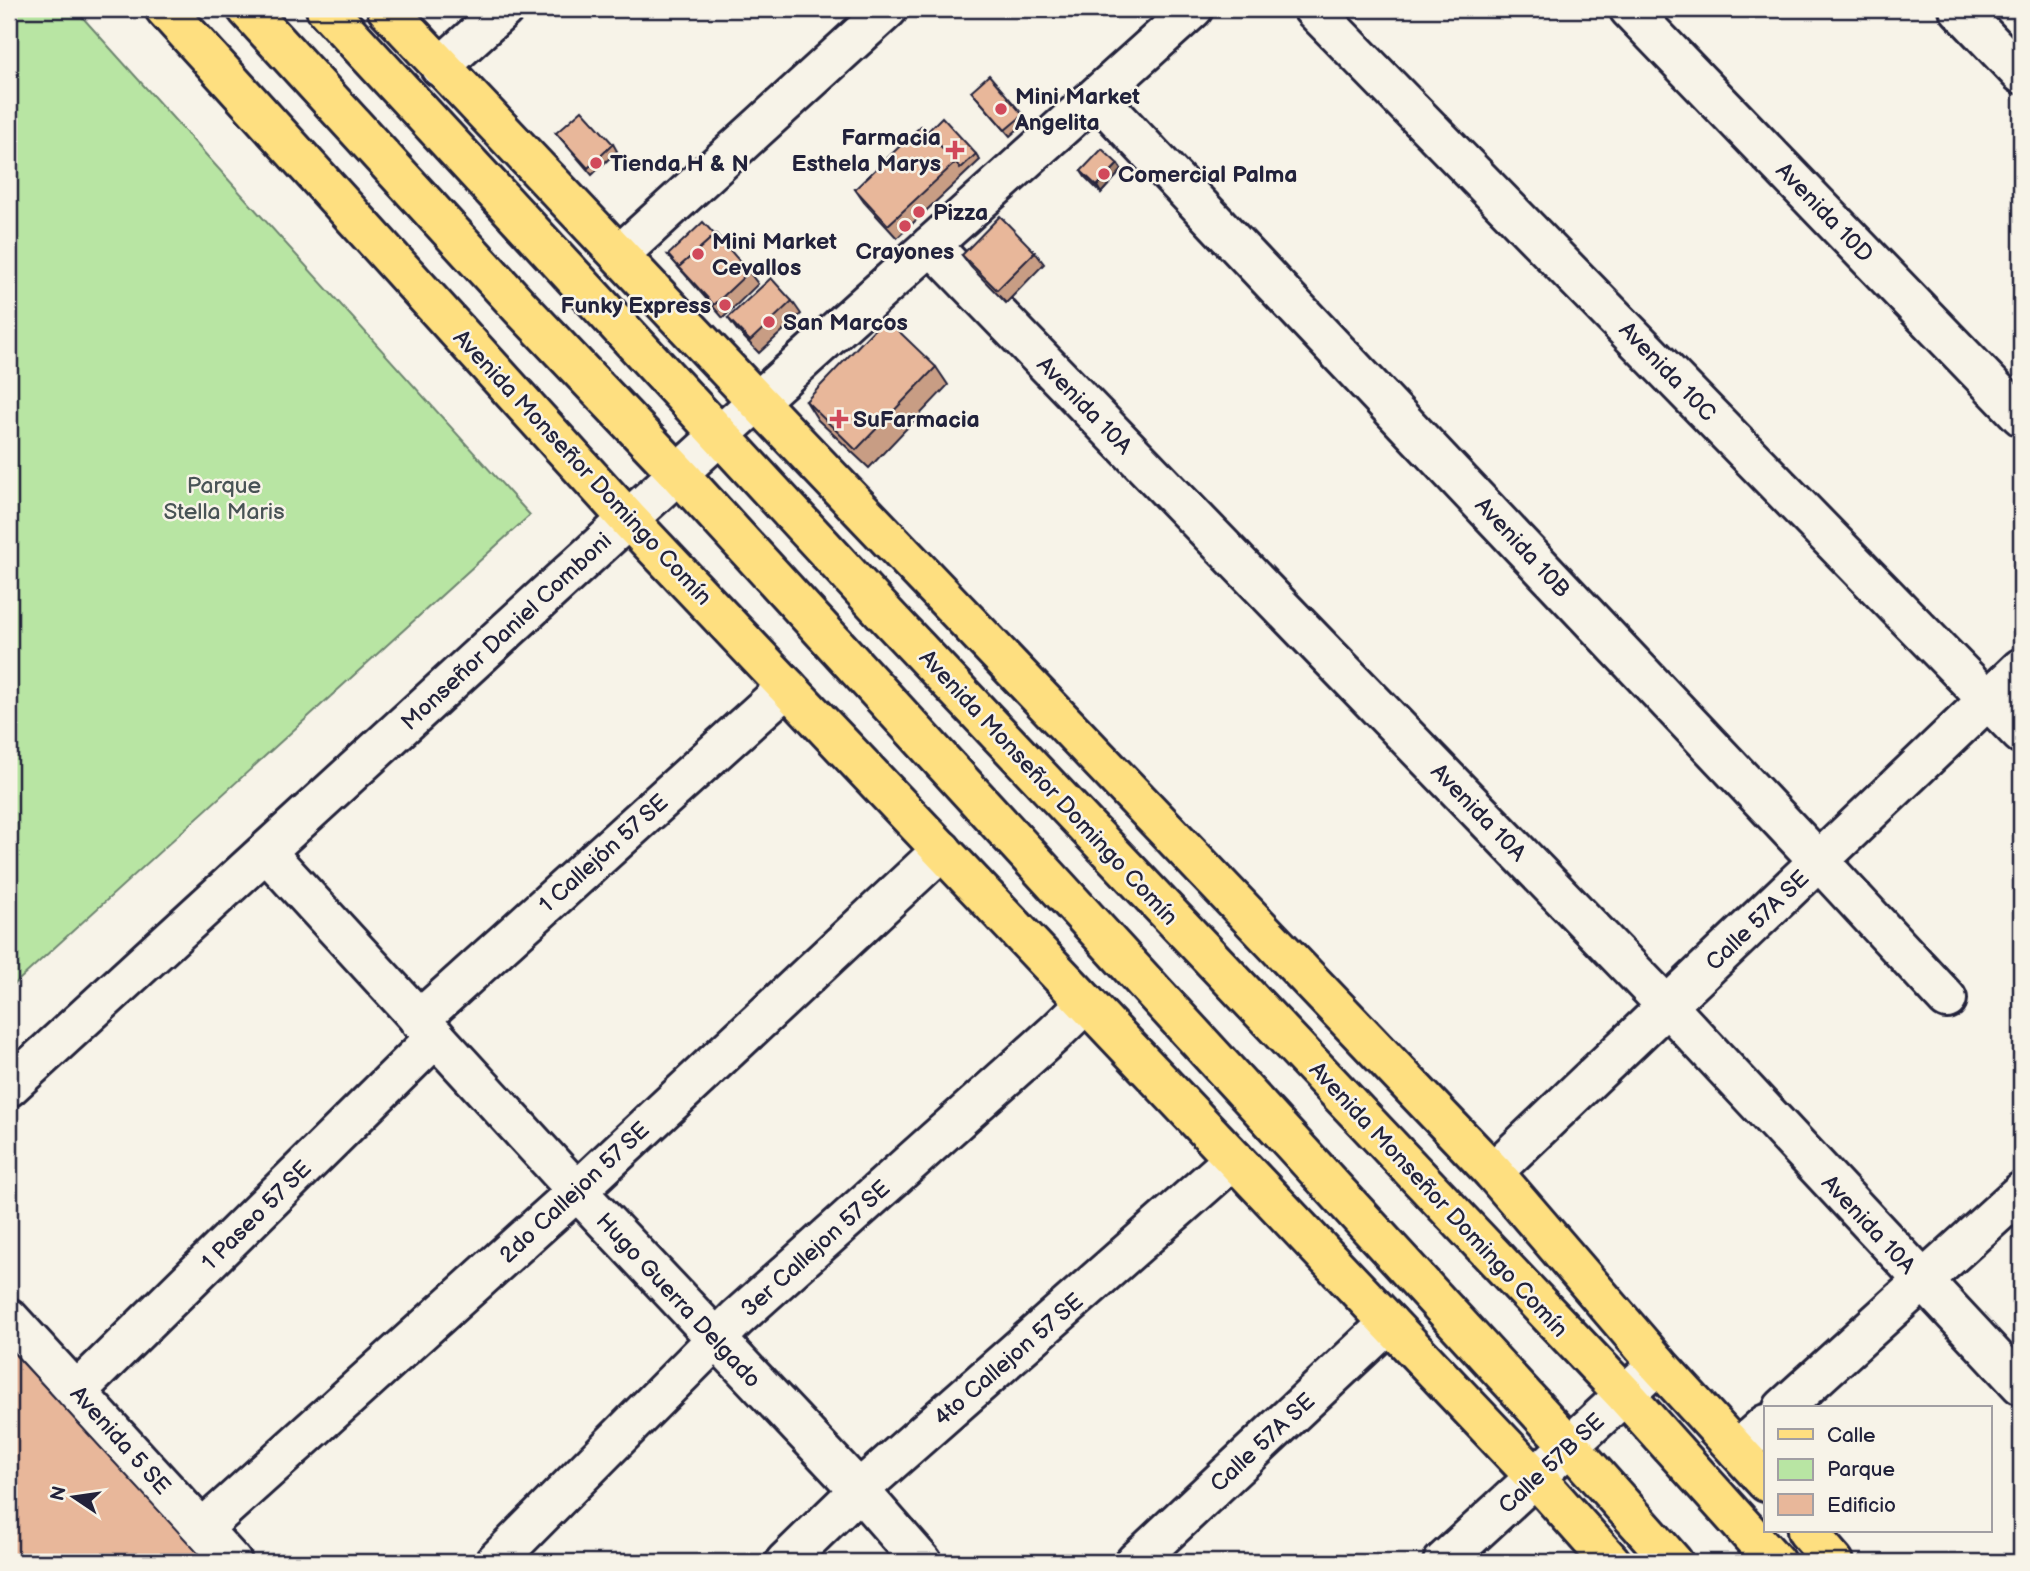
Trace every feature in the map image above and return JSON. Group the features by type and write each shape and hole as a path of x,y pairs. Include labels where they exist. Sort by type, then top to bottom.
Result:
{"main road":[{"name":"Avenida Monseñor Domingo Comín","path":"165,9 628,519 1536,1478 1611,1562"},
{"path":"247,9 520,307 678,473 1570,1446 1673,1562"},
{"name":"Avenida Monseñor Domingo Comín","path":"326,9 886,615 1625,1395 1775,1562"},
{"path":"387,9 1493,1172 1658,1364 1764,1480"},
{"path":"1808,1532 1834,1562"}],"street":[{"path":"440,67 504,9"},
{"path":"620,254 888,9"},
{"name":"Monseñor Daniel Comboni","path":"9,1087 757,401 1193,9"},
{"name":"Avenida 10C","path":"1313,9 2021,734"},
{"name":"Avenida 10D","path":"1629,9 2021,416"},
{"path":"1959,9 2021,74"},
{"name":"Avenida 10B","path":"1097,97 1947,999"},
{"name":"Avenida 10A","path":"931,246 1667,1006 2021,1385"},
{"name":"Calle 57A SE","path":"1493,1172 2021,668"},
{"name":"1 Callejón 57 SE","path":"428,1029 787,687"},
{"name":"2do Callejon 57 SE","path":"202,1529 577,1191 942,850"},
{"name":"Hugo Guerra Delgado","path":"266,852 577,1191 859,1490 922,1562"},
{"name":"3er Callejon 57 SE","path":"495,1562 747,1308 1086,1003"},
{"name":"1 Paseo 57 SE","path":"76,1392 428,1029"},
{"name":"4to Callejon 57 SE","path":"785,1562 859,1490 1234,1159"},
{"path":"1785,1406 2021,1192"},
{"name":"Avenida 5 SE","path":"9,1318 233,1562"},
{"name":"Calle 57A SE","path":"1135,1562 1389,1323"},
{"name":"Calle 57B SE","path":"1443,1562 1658,1364"},
{"path":"1737,1450 1764,1426"}],"green space":[{"name":"Parque Stella Maris","path":"9,9 75,9 530,515 9,989"}],"building":[{"name":"Mini Market Angelita","path":"989,75 1023,115 1005,130 971,91"},
{"path":"582,110 613,144 588,168 556,133"},
{"name":"Farmacia Esthela Marys","path":"942,117 976,154 960,169 927,132"},
{"path":"921,126 956,162 888,225 855,189"},
{"name":"Comercial Palma","path":"1102,149 1118,164 1097,186 1081,171"},
{"path":"1000,216 1035,252 997,290 962,255"},
{"path":"703,222 715,235 679,267 684,273 668,255"},
{"path":"716,234 749,272 714,305 679,267"},
{"path":"771,278 792,301 750,341 728,318"},
{"path":"885,318 936,367 856,450 806,401"},
{"path":"9,1348 206,1562 9,1562"}],"place":[{"name":"Mini Market Angelita","path":"1001,109"},
{"name":"Farmacia Esthela Marys","path":"955,150"},
{"name":"Tienda H & N","path":"596,163"},
{"name":"Comercial Palma","path":"1104,174"},
{"name":"Pizza","path":"919,212"},
{"name":"Crayones","path":"905,226"},
{"name":"Mini Market Cevallos","path":"698,254"},
{"name":"Funky Express","path":"725,305"},
{"name":"San Marcos","path":"769,322"},
{"name":"SuFarmacia","path":"839,419"}]}
